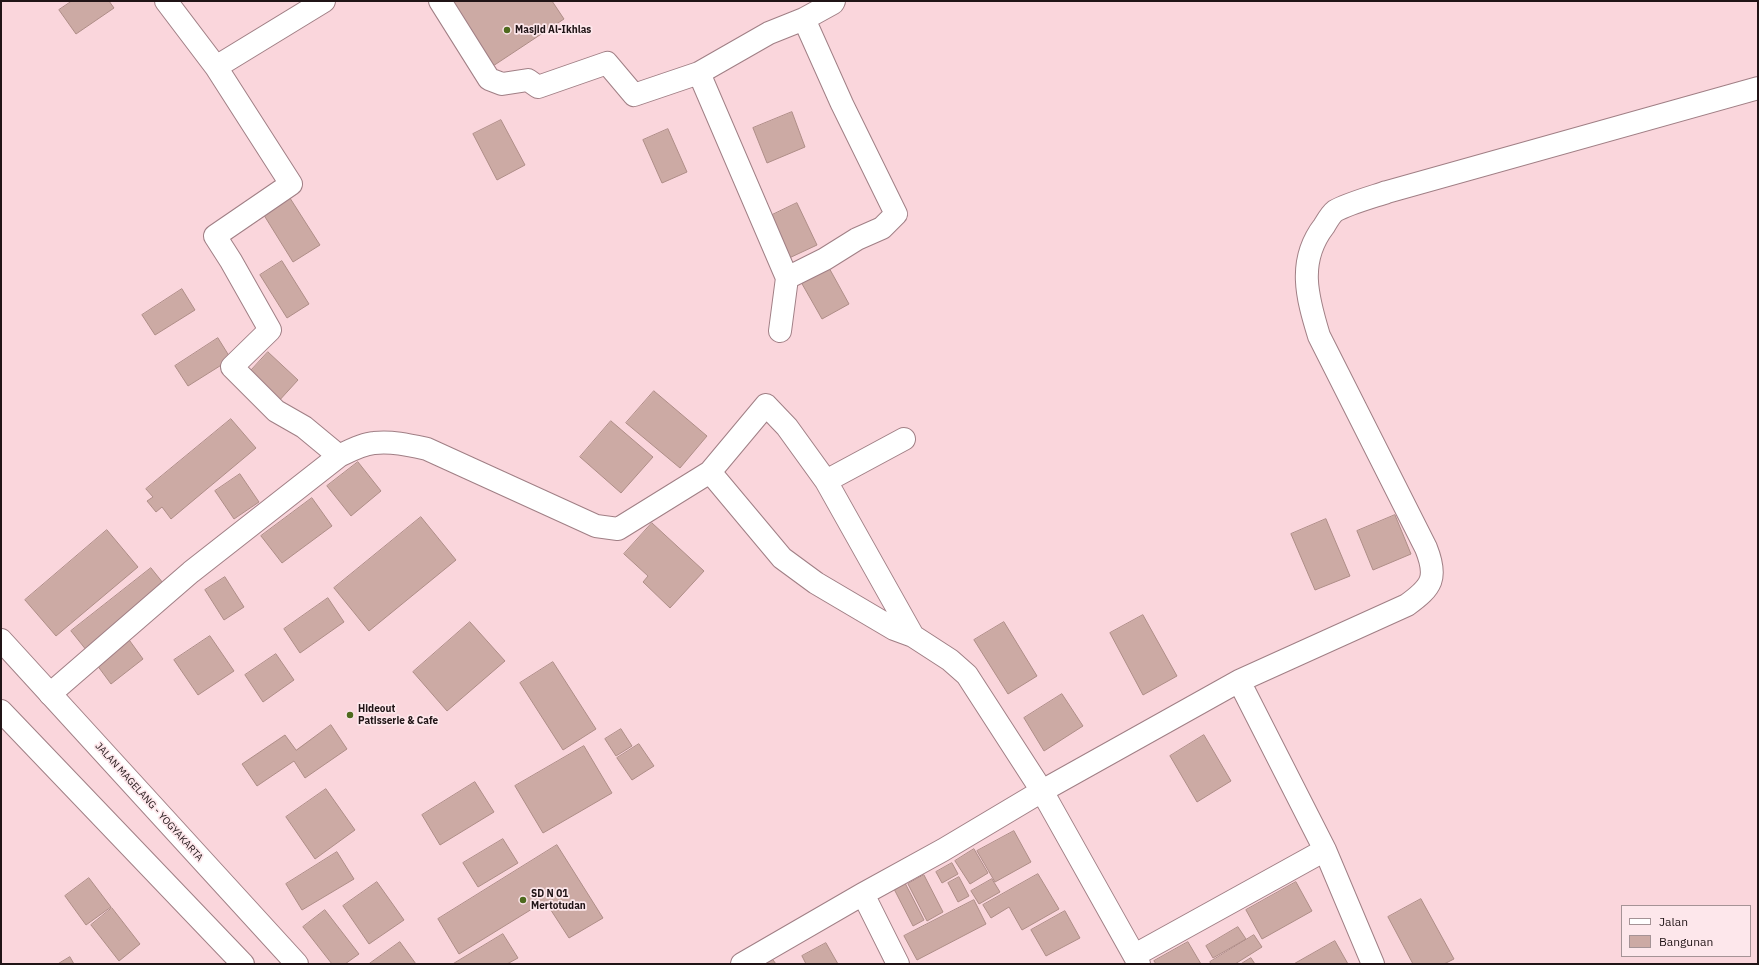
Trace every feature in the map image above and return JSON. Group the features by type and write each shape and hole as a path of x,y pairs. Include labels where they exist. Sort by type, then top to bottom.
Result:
{"main road":[{"path":"166,1 216,67 291,184 215,236 270,330 232,367 276,411 304,427 339,456"},
{"path":"216,67 324,1"},
{"path":"440,1 489,79 502,84 528,80 538,87 607,63 634,95 699,73 768,32 804,19 833,3 834,1"},
{"path":"787,278 825,259 857,239 882,228 896,214 842,104 804,19"},
{"path":"699,73 787,278 780,331"},
{"path":"742,964 943,850 1042,791 1239,681 1407,605 1428,587 1432,579 1432,562 1319,336 1309,303 1306,278 1310,254 1316,236 1334,212 1387,192 1758,88"},
{"path":"50,694 191,572 339,456 373,443 398,443 427,449 596,526 618,528 710,472 766,405 787,427 826,481 903,632"},
{"path":"826,481 904,438"},
{"path":"710,472 782,558 816,583 950,660 967,675 1042,791 1137,959 1325,850"},
{"name":"JALAN MAGELANG - YOGYAKARTA","path":"1,640 296,964"},
{"path":"1239,681 1325,850 1373,964"},
{"path":"1,711 243,964"},
{"path":"863,894 898,964"}],"building":[{"path":"72,1 109,1 114,8 76,34 59,10"},
{"path":"447,1 552,1 564,19 490,68"},
{"path":"792,112 805,147 767,163 753,128"},
{"path":"501,120 525,165 497,180 473,134"},
{"path":"668,129 687,172 662,183 643,140"},
{"path":"288,195 320,245 293,262 262,212"},
{"path":"797,203 817,245 787,259 768,217"},
{"path":"282,261 309,304 287,318 260,275"},
{"path":"828,266 849,304 822,319 801,282"},
{"path":"182,289 195,310 155,335 142,315"},
{"path":"218,338 231,359 188,386 175,366"},
{"path":"268,352 298,380 277,403 247,375"},
{"path":"654,391 707,436 680,468 626,423"},
{"path":"231,419 256,448 171,519 162,507 156,512 147,501 153,497 146,489"},
{"path":"611,421 653,457 621,493 580,457"},
{"path":"358,462 381,491 351,516 327,486"},
{"path":"240,474 259,502 234,519 215,491"},
{"path":"312,498 332,526 282,563 261,536"},
{"path":"1395,515 1411,554 1373,570 1357,531"},
{"path":"421,517 456,560 369,631 334,588"},
{"path":"1326,519 1350,576 1315,590 1291,534"},
{"path":"652,523 704,571 670,608 643,582 648,576 624,554"},
{"path":"107,530 138,567 56,636 25,600"},
{"path":"151,568 167,588 87,651 71,631"},
{"path":"225,577 244,607 224,620 205,590"},
{"path":"328,598 344,622 300,653 284,629"},
{"path":"1143,615 1177,676 1143,695 1110,633"},
{"path":"470,622 505,661 447,711 413,672"},
{"path":"1004,622 1037,676 1008,694 974,640"},
{"path":"210,636 234,671 198,695 174,660"},
{"path":"127,637 143,659 111,684 94,661"},
{"path":"276,654 294,680 263,702 245,675"},
{"path":"553,662 596,729 563,750 520,683"},
{"path":"1062,694 1083,726 1044,751 1024,718"},
{"path":"331,725 347,749 305,778 294,761 257,786 242,764 285,735 296,750"},
{"path":"621,729 632,746 616,756 605,739"},
{"path":"1204,735 1231,781 1197,802 1170,756"},
{"path":"639,744 654,766 632,780 617,758"},
{"path":"584,746 612,793 543,833 515,786"},
{"path":"475,782 494,812 440,845 422,815"},
{"path":"326,789 355,830 315,859 286,817"},
{"path":"1014,831 1031,862 995,882 977,851"},
{"path":"503,839 518,863 478,887 463,863"},
{"path":"557,845 603,918 569,938 545,901 459,954 438,919"},
{"path":"974,849 988,873 970,884 955,861"},
{"path":"337,852 354,879 302,910 286,884"},
{"path":"952,863 958,874 942,883 936,872"},
{"path":"1038,874 1059,909 1022,930 1009,907 991,918 983,905"},
{"path":"924,875 943,912 927,921 908,884"},
{"path":"959,877 969,896 958,902 948,883"},
{"path":"89,878 111,907 86,925 65,896"},
{"path":"992,879 1000,892 979,904 971,891"},
{"path":"904,881 924,920 913,926 893,887"},
{"path":"377,882 404,920 369,944 343,906"},
{"path":"1296,882 1312,911 1262,939 1246,910"},
{"path":"1421,899 1454,959 1444,964 1413,964 1388,917"},
{"path":"974,900 986,924 917,960 904,936"},
{"path":"112,908 140,944 119,961 91,925"},
{"path":"325,910 359,954 345,964 332,964 303,927"},
{"path":"1065,911 1080,938 1046,956 1031,930"},
{"path":"1238,927 1246,939 1213,958 1206,946"},
{"path":"503,934 518,958 507,964 453,964"},
{"path":"1254,935 1262,947 1235,964 1211,964 1210,962"},
{"path":"1335,941 1348,964 1294,964"},
{"path":"400,942 416,964 369,964"},
{"path":"1188,942 1201,964 1156,964 1154,961"},
{"path":"826,943 838,964 806,964 802,956"},
{"path":"70,957 74,964 58,964"},
{"path":"1251,958 1255,964 1241,964"},
{"path":"773,960 776,964 765,964"}],"place":[{"name":"Masjid Al-Ikhlas","path":"507,30"},
{"name":"Hideout Patisserie & Cafe","path":"350,715"},
{"name":"SD N 01 Mertotudan","path":"523,900"}]}
